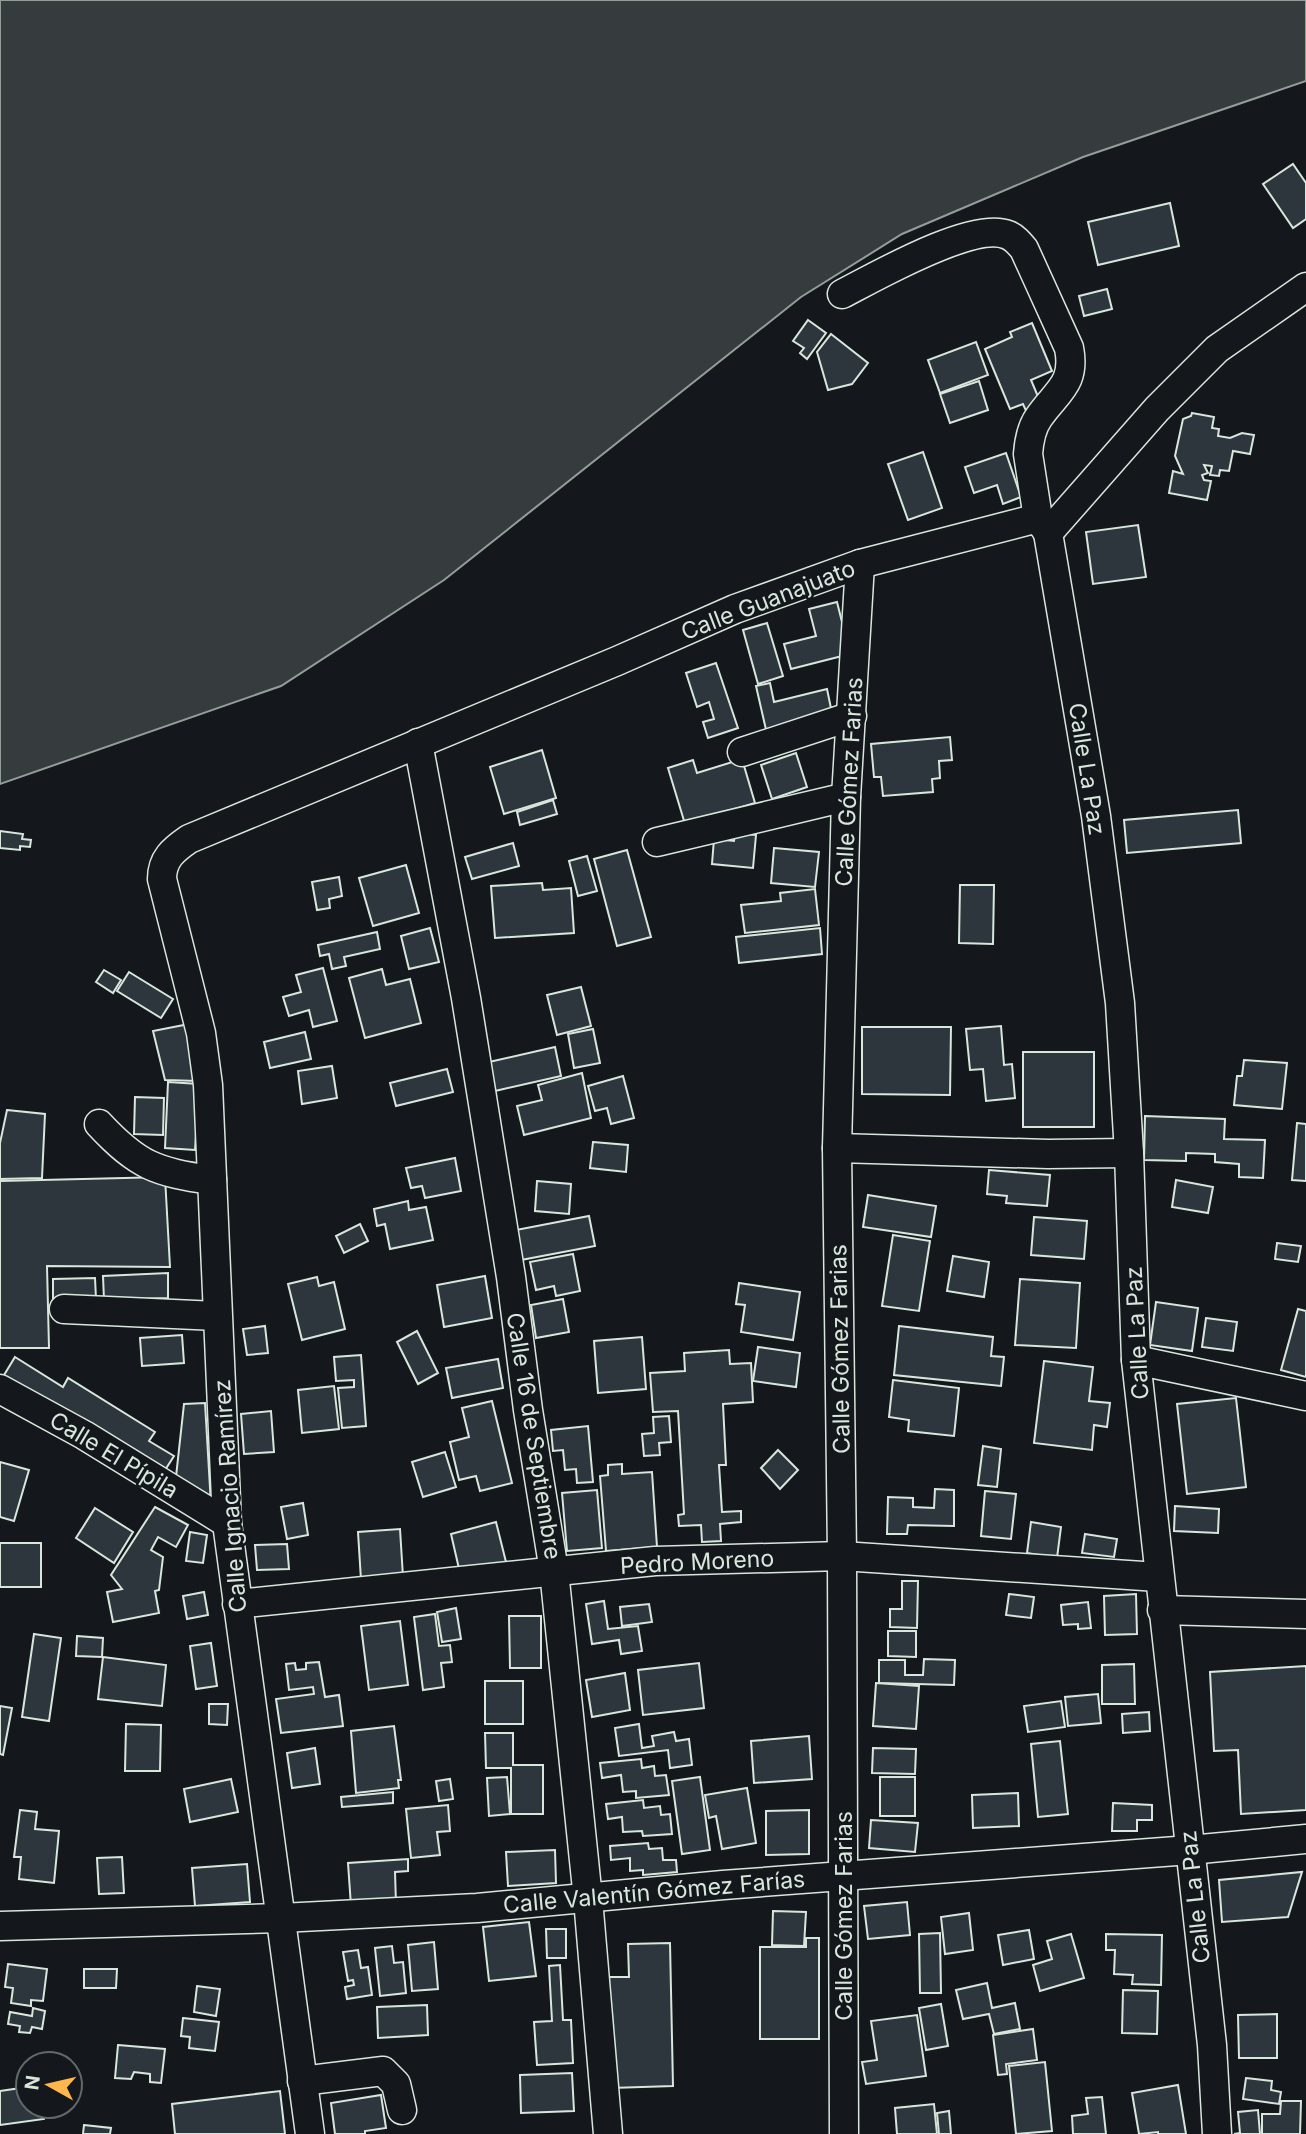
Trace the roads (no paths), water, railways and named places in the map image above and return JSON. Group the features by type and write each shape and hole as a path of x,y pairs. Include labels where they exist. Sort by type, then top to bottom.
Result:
{"street":[{"name":"Calle La Paz","path":"842,294 911,260 971,235 1000,232 1017,240 1024,249 1069,348 1069,377 1065,386 1038,418 1031,431 1027,454 1043,526 1100,843 1120,1003 1129,1153 1136,1360 1212,2045 1217,2134"},
{"path":"1043,526 1217,349 1306,286"},
{"name":"Calle Guanajuato","path":"165,860 189,839 735,609 860,564 1043,526"},
{"name":"Calle Gómez Farias","path":"844,2134 842,1556 837,1148 846,797 860,564"},
{"path":"742,752 852,716"},
{"name":"Calle 16 de Septiembre","path":"418,743 470,1025 511,1277 528,1410 554,1571 588,1899 608,2134"},
{"path":"657,842 846,797"},
{"name":"Calle Ignacio Ramírez","path":"165,860 162,879 201,1034 208,1085 227,1523 310,2134"},
{"path":"99,1124 122,1149 138,1160 171,1173 212,1180"},
{"path":"837,1148 1048,1154 1129,1153"},
{"path":"64,1308 217,1316"},
{"path":"1136,1360 1306,1396"},
{"name":"Calle El Pípila","path":"0,1389 84,1436 227,1523"},
{"name":"Pedro Moreno","path":"237,1604 655,1561 842,1556 1158,1577"},
{"path":"1162,1610 1306,1614"},
{"name":"Calle Valentín Gómez Farías","path":"0,1926 281,1918 477,1908 723,1885 1306,1839"},
{"path":"302,2081 383,2071 396,2084 402,2110"}]}
